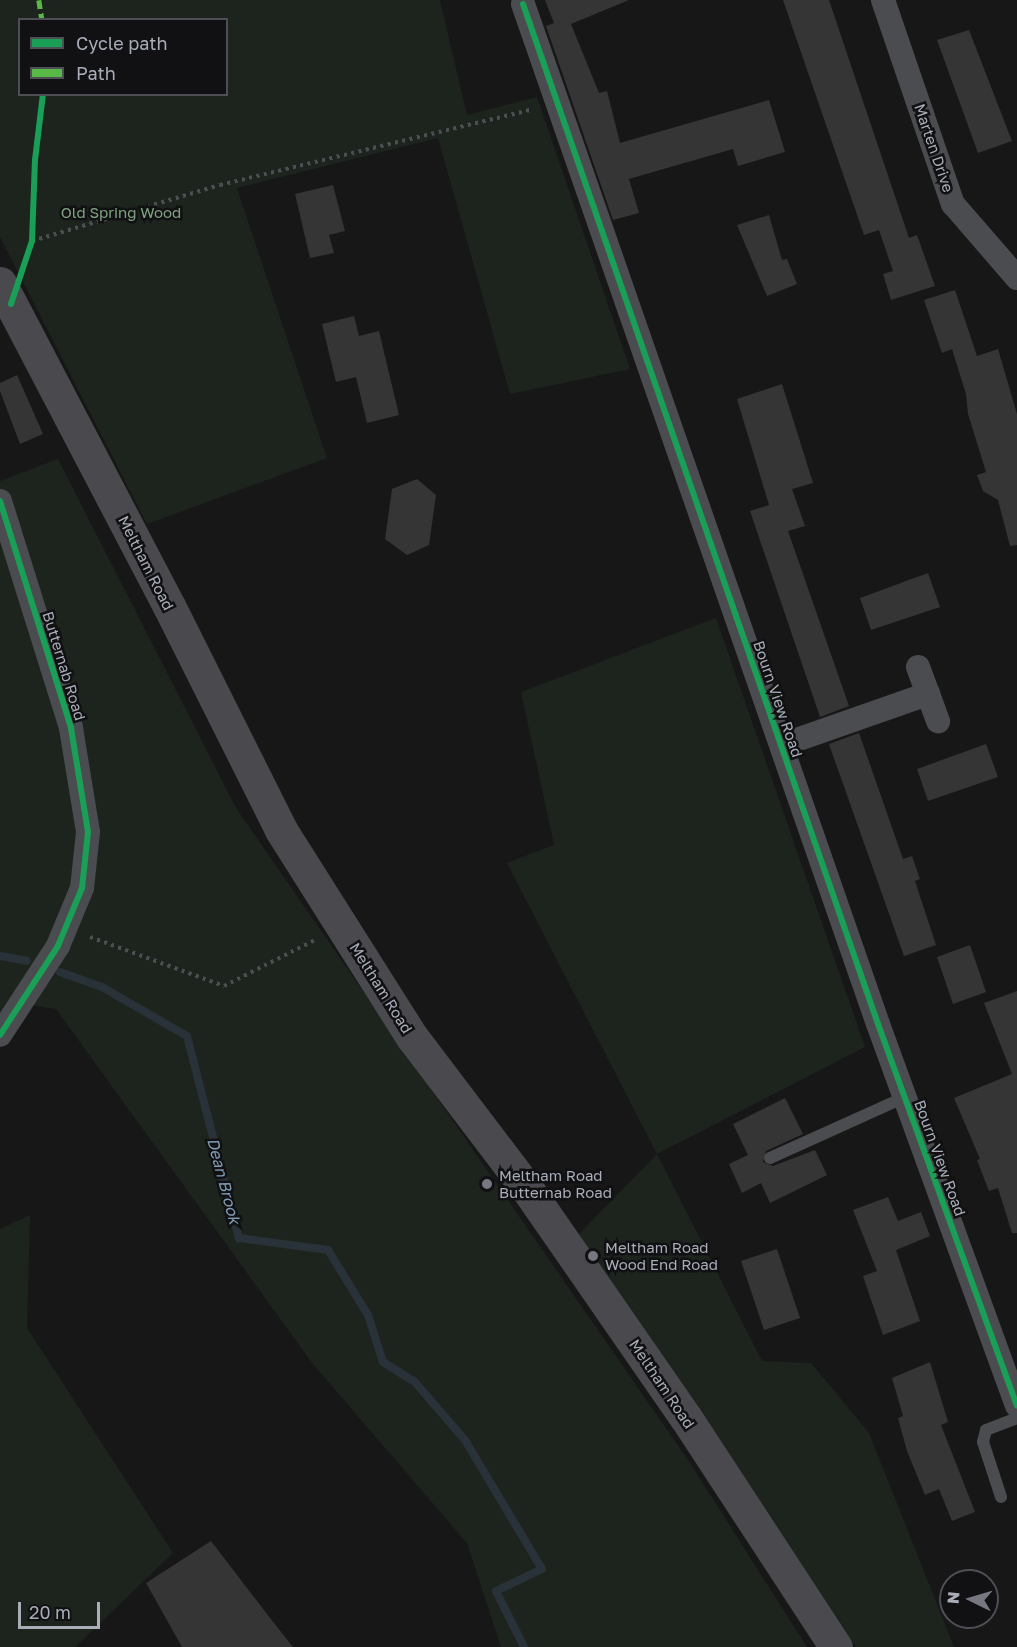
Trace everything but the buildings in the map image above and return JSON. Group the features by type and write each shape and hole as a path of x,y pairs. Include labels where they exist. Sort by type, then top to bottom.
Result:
{"main road":[{"name":"Meltham Road","path":"0,283 169,606 281,830 412,1037 528,1190 686,1418 836,1647"}],"street":[{"name":"Marten Drive","path":"883,0 953,204 1017,278"},
{"name":"Bourn View Road","path":"522,2 555,104 905,1097 1017,1405"},
{"name":"Butternab Road","path":"0,501 71,728 88,832 82,888 65,928 0,1035"},
{"path":"918,667 938,721"},
{"path":"782,746 928,694"}],"lane":[{"path":"770,1158 905,1097"},
{"path":"1001,1497 983,1442 986,1430 1017,1418"}],"path":[{"path":"32,241 243,180 555,104"},
{"path":"65,928 224,986 342,927"}],"green space":[{"name":"Old Spring Wood","path":"0,0 440,0 467,115 537,97 630,369 510,394 438,138 237,188 327,458 147,524 0,237"},
{"path":"58,459 236,808 690,1463 807,1647 501,1647 467,1543 313,1364 56,1009 11,1002 0,1015 0,481"},
{"path":"716,618 865,1047 657,1154 507,863 554,845 521,692"},
{"path":"657,1154 762,1361 811,1363 869,1433 939,1609 939,1629 947,1629 954,1647 856,1647 578,1235"},
{"path":"30,1215 27,1328 173,1553 75,1647 0,1647 0,1229"}],"waterway":[{"name":"Dean Brook","path":"0,956 27,961"},
{"name":"Dean Brook","path":"60,972 102,987 187,1036 239,1238 328,1250 368,1315 383,1362 414,1381 465,1440 542,1569 496,1591 524,1647"}],"marked path":[{"path":"39,0 42,18"}],"cycle path":[{"path":"523,4 878,1024 1017,1405"},
{"path":"11,304 32,241 35,160 43,96"},
{"path":"0,501 71,728 88,832 82,888 58,946 0,1035"}],"place":[{"name":"Meltham Road Butternab Road","path":"487,1184"},
{"name":"Meltham Road Wood End Road","path":"593,1256"}]}
